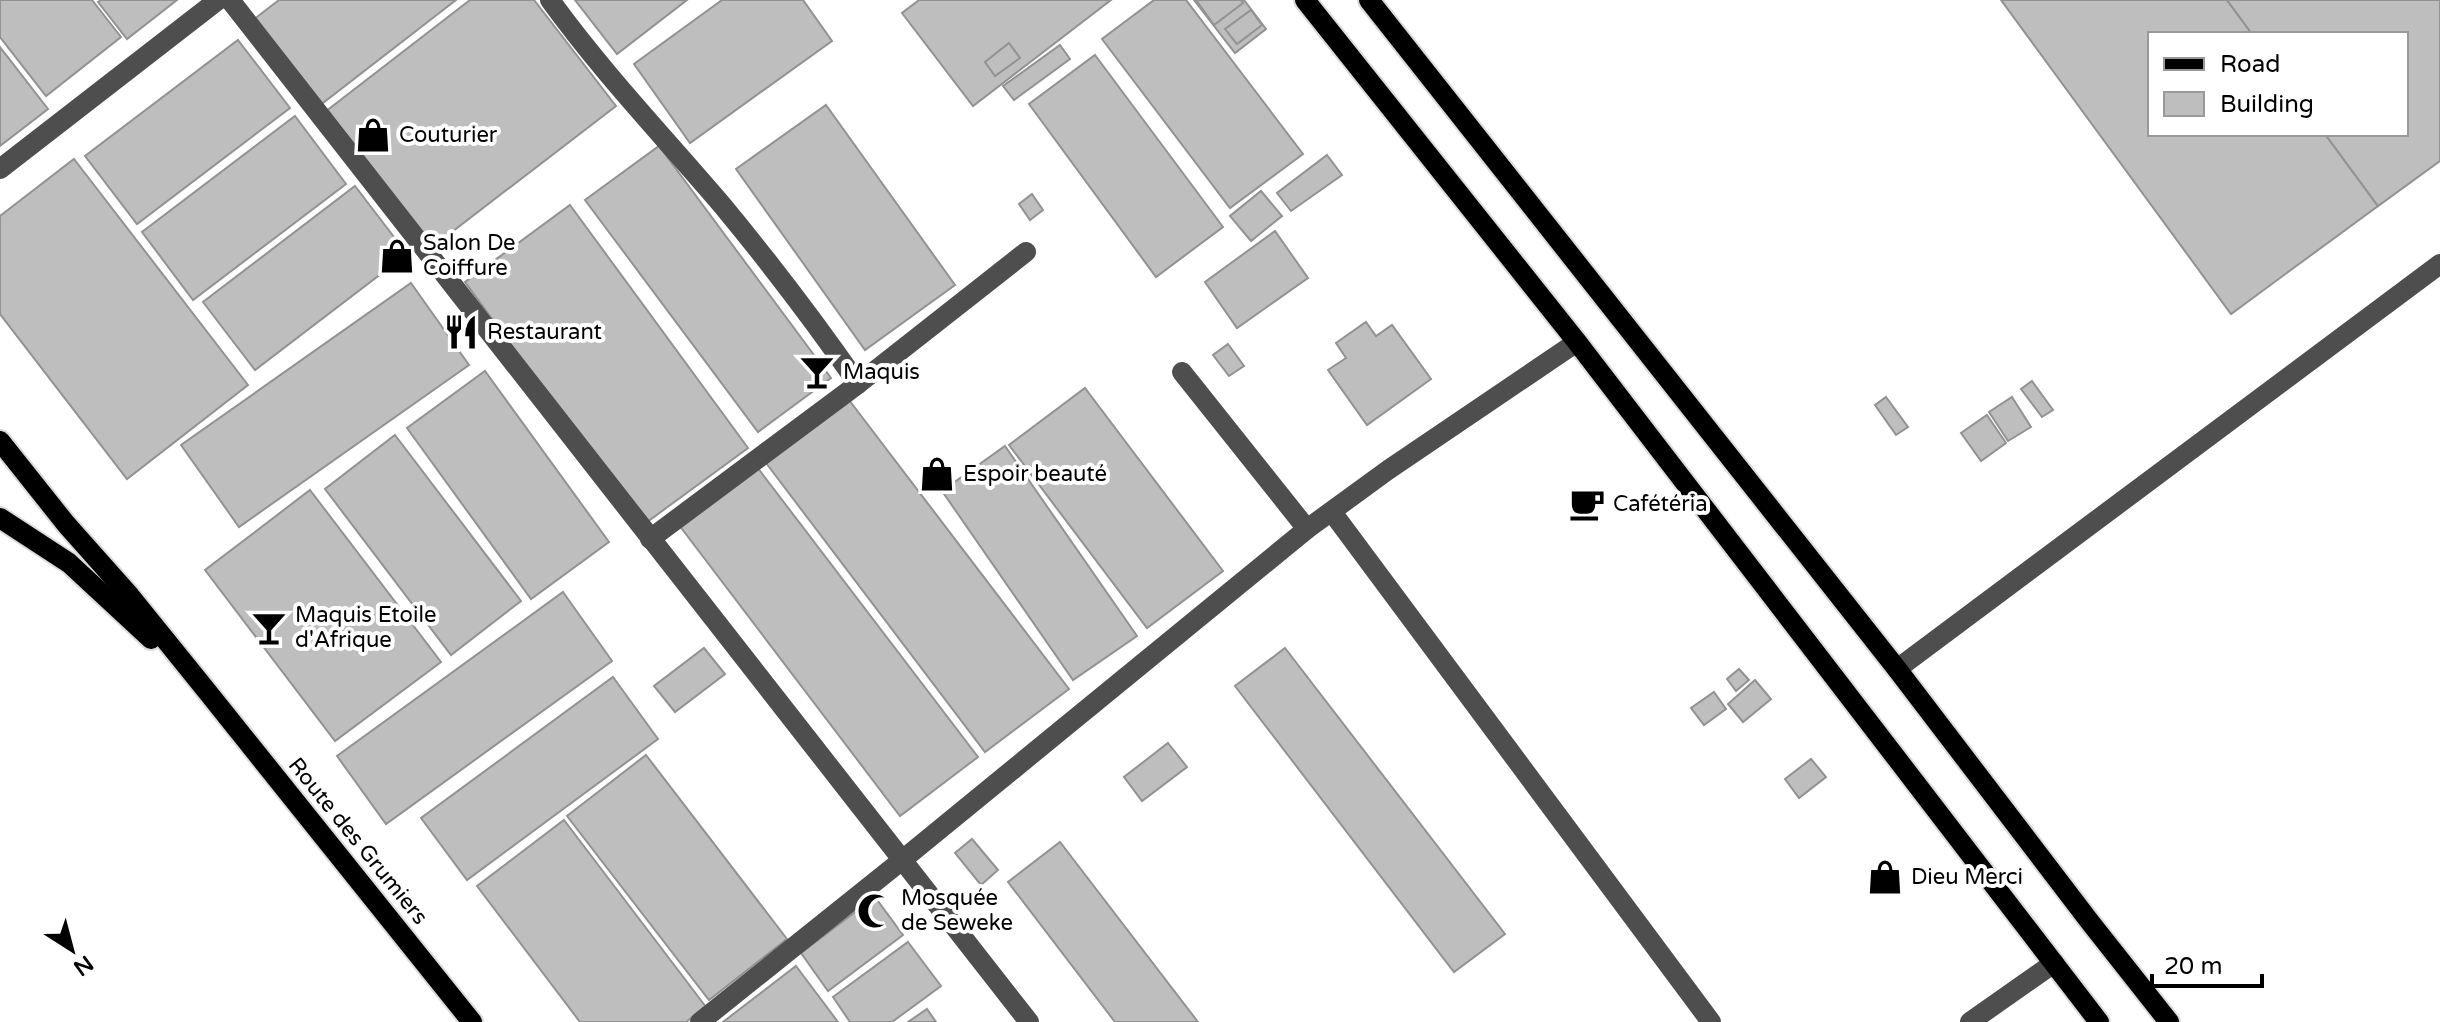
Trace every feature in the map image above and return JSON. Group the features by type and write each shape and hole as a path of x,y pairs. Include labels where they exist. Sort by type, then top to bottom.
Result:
{"main road":[{"path":"1305,0 1577,342 2099,1022"},
{"path":"1369,0 1897,669 2169,1022"},
{"path":"0,441 206,690"},
{"path":"0,518 69,563 206,690"},
{"name":"Route des Grumiers","path":"206,690 472,1022"}],"street":[{"path":"0,169 218,0"},
{"path":"230,0 1029,1022"},
{"path":"550,0 599,63 765,258 858,384"},
{"path":"650,539 858,384 1026,252"},
{"path":"1897,669 2440,264"},
{"path":"700,1022 1307,529 1577,342"},
{"path":"1182,372 1307,529"},
{"path":"1332,512 1711,1022"},
{"path":"1970,1022 2054,963"}],"building":[{"path":"0,0 92,0 121,37 46,96 0,37"},
{"path":"177,0 127,39 98,2"},
{"path":"279,0 456,0 319,106 253,20"},
{"path":"470,0 534,0 616,106 431,248 325,112"},
{"path":"575,0 687,0 617,54"},
{"path":"722,0 803,0 832,41 690,143 634,64"},
{"path":"919,0 1111,0 973,106 902,13"},
{"path":"1154,0 1186,0 1303,154 1230,208 1102,39"},
{"path":"1194,0 1244,0 1266,29 1235,53"},
{"path":"1196,0 1241,0 1243,3 1214,25"},
{"path":"2001,0 2227,0 2251,32 2148,32 2148,136 2326,136 2378,206 2231,314"},
{"path":"2227,0 2440,0 2440,161 2378,206 2326,136 2408,136 2408,32 2251,32"},
{"path":"1251,10 1262,25 1237,44 1225,29"},
{"path":"238,40 290,108 137,224 85,156"},
{"path":"1009,43 1020,58 995,76 985,62"},
{"path":"1060,45 1070,59 1014,100 1003,86"},
{"path":"0,47 48,109 0,146"},
{"path":"1095,55 1223,227 1156,277 1029,104"},
{"path":"826,105 955,285 865,350 736,169"},
{"path":"295,116 346,184 193,300 142,232"},
{"path":"659,146 831,378 758,432 585,200"},
{"path":"1327,155 1342,175 1291,211 1277,193"},
{"path":"74,159 248,385 127,479 0,314 0,216"},
{"path":"355,186 407,254 255,370 203,302"},
{"path":"1261,191 1282,216 1251,241 1230,216"},
{"path":"1032,194 1043,210 1030,220 1019,204"},
{"path":"570,205 748,448 643,525 465,282"},
{"path":"1275,231 1308,278 1237,328 1205,282"},
{"path":"411,283 469,365 239,527 181,445"},
{"path":"1366,322 1376,336 1392,325 1431,379 1367,425 1328,370 1346,358 1336,343"},
{"path":"1228,344 1244,366 1229,376 1213,355"},
{"path":"485,371 609,542 531,599 407,428"},
{"path":"2032,381 2053,410 2042,417 2021,389"},
{"path":"1085,388 1223,571 1147,628 1009,445"},
{"path":"846,396 1069,689 985,752 763,459"},
{"path":"1886,397 1908,427 1896,435 1875,405"},
{"path":"2012,397 2031,427 2008,441 1989,412"},
{"path":"1987,415 2006,443 1981,461 1961,433"},
{"path":"395,435 521,601 451,655 325,489"},
{"path":"1005,446 1137,636 1073,680 942,491"},
{"path":"757,467 978,757 900,816 679,525"},
{"path":"310,490 441,662 335,741 205,570"},
{"path":"563,592 612,661 386,824 337,756"},
{"path":"704,648 725,674 675,712 654,686"},
{"path":"1285,648 1505,934 1454,972 1235,686"},
{"path":"1739,669 1749,680 1736,691 1727,679"},
{"path":"613,677 658,739 467,880 421,818"},
{"path":"1755,680 1771,699 1743,722 1728,704"},
{"path":"1714,692 1726,709 1704,725 1691,708"},
{"path":"1168,743 1187,767 1142,801 1124,777"},
{"path":"646,755 787,939 709,1000 567,816"},
{"path":"1811,759 1826,777 1799,798 1785,779"},
{"path":"564,820 706,1007 686,1022 580,1022 477,886"},
{"path":"972,839 998,870 981,885 955,853"},
{"path":"1060,842 1198,1022 1115,1022 1008,882"},
{"path":"875,897 903,935 828,991 801,953"},
{"path":"908,942 941,986 892,1022 850,1022 833,997"},
{"path":"796,966 838,1022 723,1022"},
{"path":"927,1009 936,1022 908,1022"}],"place":[{"name":"Couturier","path":"373,135"},
{"name":"Salon De Coiffure","path":"397,256"},
{"name":"Restaurant","path":"461,332"},
{"name":"Maquis","path":"817,372"},
{"name":"Espoir beauté","path":"937,474"},
{"name":"Cafétéria","path":"1587,504"},
{"name":"Maquis Etoile d'Afrique","path":"269,628"},
{"name":"Dieu Merci","path":"1885,877"},
{"name":"Mosquée de Seweke","path":"875,911"}]}
